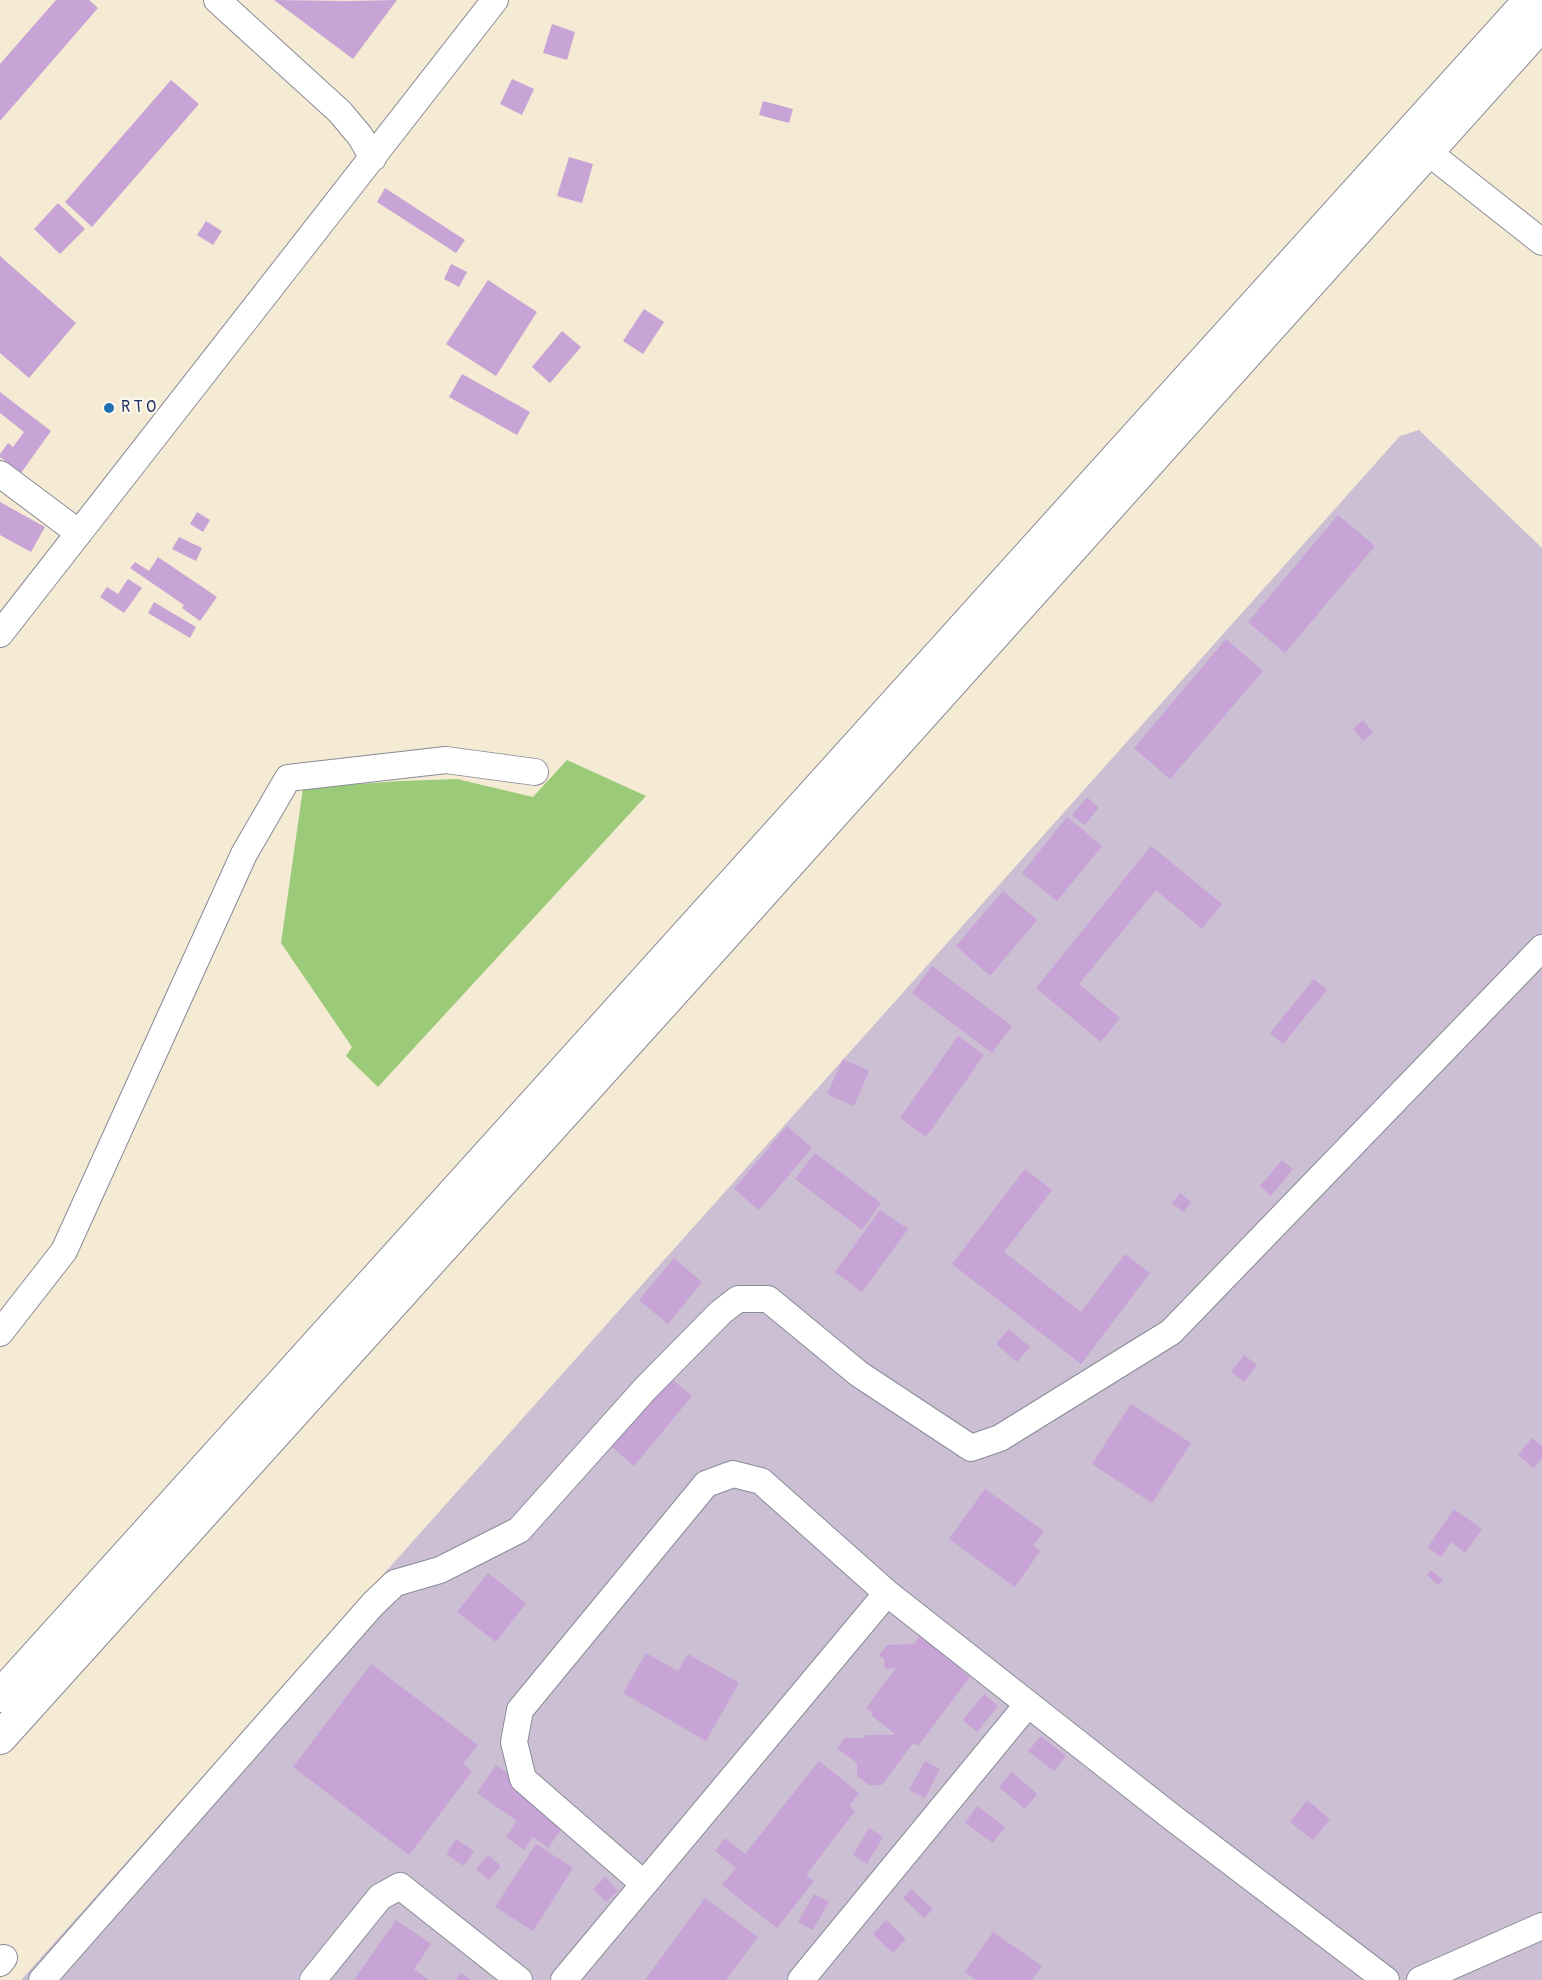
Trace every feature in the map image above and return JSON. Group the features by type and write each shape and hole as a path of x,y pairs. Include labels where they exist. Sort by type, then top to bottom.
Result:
{"main road":[{"path":"0,1738 729,930 1420,140 1530,0"},
{"path":"0,1696 1420,140 1542,24"}],"street":[{"path":"217,0 340,112 360,136 373,158"},
{"path":"0,634 495,0"},
{"path":"340,112 355,121 373,125 398,125"},
{"path":"1420,140 1542,242"},
{"path":"0,474 79,533"},
{"path":"0,1333 64,1251 244,854 288,778 447,760 535,772"},
{"path":"42,1980 395,1583 440,1570 519,1530 645,1389 721,1312 738,1299 768,1299 859,1374 971,1448 1000,1438 1171,1332 1537,960"},
{"path":"644,1884 523,1779 514,1742 520,1710 706,1484 733,1474 761,1481 886,1593 1173,1818 1386,1980"},
{"path":"564,1980 886,1593"},
{"path":"801,1980 1028,1704"},
{"path":"313,1980 380,1897 400,1886 519,1980"},
{"path":"1420,1980 1542,1926"}],"shaded area":[{"path":"1419,430 1542,548 1542,1980 21,1980 1400,436"}],"green space":[{"path":"567,760 646,796 378,1087 346,1056 352,1047 281,943 303,788 457,779 533,797"}],"building":[{"path":"56,0 89,0 98,8 0,121 0,64"},
{"path":"274,0 348,1 397,0 353,59"},
{"path":"552,24 575,32 567,60 543,53"},
{"path":"512,79 534,89 522,115 500,104"},
{"path":"171,80 199,104 92,227 65,202"},
{"path":"763,101 793,109 789,123 759,115"},
{"path":"569,157 593,164 582,203 557,196"},
{"path":"385,188 465,240 456,253 377,202"},
{"path":"58,203 85,229 60,254 34,229"},
{"path":"206,221 222,231 213,245 197,235"},
{"path":"0,256 76,323 29,378 0,353"},
{"path":"451,264 467,272 459,287 444,279"},
{"path":"488,280 537,312 496,376 446,344"},
{"path":"644,309 664,322 643,354 623,341"},
{"path":"562,331 581,347 550,383 532,367"},
{"path":"462,374 530,412 517,435 449,397"},
{"path":"0,392 51,431 21,473 0,457 8,443 13,447 24,432 0,413"},
{"path":"0,502 45,527 31,552 0,535"},
{"path":"197,512 210,520 203,532 190,524"},
{"path":"1338,515 1375,546 1285,653 1248,622"},
{"path":"179,537 202,548 196,561 172,549"},
{"path":"158,557 217,597 200,621 182,608 184,605 130,568 135,562 149,571"},
{"path":"128,579 142,588 124,613 100,597 107,587 118,594"},
{"path":"154,602 196,627 190,638 148,613"},
{"path":"1226,639 1263,671 1170,779 1134,748"},
{"path":"1363,720 1373,732 1363,741 1353,729"},
{"path":"1087,797 1099,808 1084,825 1072,815"},
{"path":"1067,817 1102,846 1057,901 1022,873"},
{"path":"1151,846 1222,904 1202,929 1156,890 1079,984 1120,1018 1101,1042 1036,988"},
{"path":"1003,891 1037,920 990,976 956,946"},
{"path":"932,966 1012,1026 992,1053 912,993"},
{"path":"1314,979 1327,990 1283,1044 1270,1033"},
{"path":"958,1036 984,1055 926,1137 900,1118"},
{"path":"843,1059 869,1071 854,1106 827,1094"},
{"path":"787,1126 812,1148 759,1210 734,1189"},
{"path":"815,1153 881,1203 862,1230 795,1179"},
{"path":"1282,1160 1293,1169 1271,1196 1260,1186"},
{"path":"1025,1169 1052,1190 1004,1252 1081,1312 1125,1254 1150,1273 1081,1364 952,1264"},
{"path":"1180,1193 1191,1202 1184,1212 1172,1203"},
{"path":"880,1210 908,1229 862,1292 835,1272"},
{"path":"674,1258 702,1282 668,1324 639,1300"},
{"path":"1009,1329 1030,1347 1017,1362 996,1344"},
{"path":"1244,1355 1257,1365 1244,1382 1231,1372"},
{"path":"663,1372 692,1396 634,1466 605,1441"},
{"path":"1131,1404 1191,1443 1152,1503 1092,1464"},
{"path":"1532,1438 1542,1446 1542,1458 1534,1468 1518,1455"},
{"path":"985,1489 1044,1531 1033,1546 1040,1551 1015,1587 949,1539"},
{"path":"1454,1509 1482,1529 1465,1553 1451,1542 1441,1557 1428,1547"},
{"path":"1431,1570 1443,1580 1438,1585 1427,1575"},
{"path":"488,1573 526,1603 496,1642 457,1612"},
{"path":"930,1622 973,1654 961,1670 970,1677 918,1746 913,1743 882,1785 869,1785 857,1776 857,1763 837,1748 845,1738 894,1735 866,1708 896,1668 885,1669 884,1659 879,1655 887,1645 914,1644"},
{"path":"646,1653 678,1671 688,1654 739,1683 706,1741 623,1693"},
{"path":"371,1664 478,1745 463,1764 472,1771 409,1855 293,1767"},
{"path":"984,1694 998,1706 977,1732 963,1720"},
{"path":"1041,1736 1066,1756 1054,1771 1028,1751"},
{"path":"819,1761 859,1793 849,1806 855,1811 806,1875 814,1881 777,1928 722,1885 736,1868 715,1851 725,1838 745,1854"},
{"path":"925,1761 940,1769 925,1798 909,1790"},
{"path":"496,1765 570,1817 548,1848 533,1837 524,1850 506,1837 517,1821 477,1793"},
{"path":"1012,1772 1037,1794 1025,1809 999,1787"},
{"path":"1307,1800 1330,1819 1313,1840 1290,1822"},
{"path":"977,1806 1005,1827 993,1843 965,1823"},
{"path":"869,1828 883,1837 867,1864 853,1855"},
{"path":"456,1839 474,1851 464,1866 446,1854"},
{"path":"536,1844 573,1868 533,1931 495,1907"},
{"path":"488,1855 501,1866 489,1880 476,1869"},
{"path":"605,1877 618,1891 606,1902 593,1889"},
{"path":"911,1889 933,1909 924,1918 903,1898"},
{"path":"814,1894 829,1902 813,1930 798,1922"},
{"path":"705,1898 758,1937 726,1980 645,1980"},
{"path":"396,1920 431,1944 414,1969 429,1980 354,1980"},
{"path":"886,1920 906,1939 893,1953 873,1934"},
{"path":"993,1932 1042,1966 1032,1980 976,1980 965,1972"},
{"path":"461,1973 471,1980 456,1980"}],"place":[{"name":"R T O","path":"109,408"}]}
